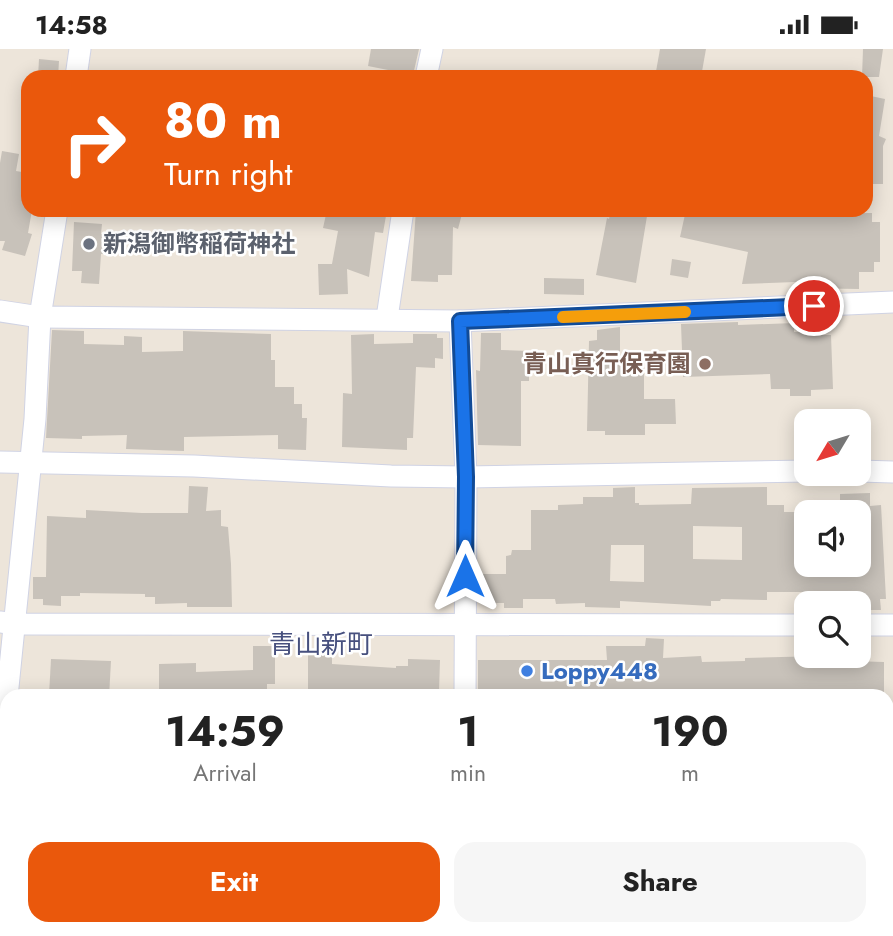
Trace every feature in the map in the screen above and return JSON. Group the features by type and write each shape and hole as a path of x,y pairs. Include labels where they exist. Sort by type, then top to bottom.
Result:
{"street":[{"path":"77,70 80,49"},
{"path":"428,70 432,49"},
{"path":"7,689 7,623 30,464 40,317 56,217"},
{"path":"387,319 402,217"},
{"path":"0,311 40,317 460,321 893,302"},
{"path":"460,321 466,477 465,689"},
{"path":"0,463 194,466 466,477 794,471"},
{"path":"872,471 893,472"},
{"path":"7,623 794,625"},
{"path":"871,625 893,625"}],"building":[{"path":"371,49 419,49 414,70 388,70 368,66"},
{"path":"660,49 706,49 702,70 656,70"},
{"path":"863,49 883,49 879,77 873,77 873,70 862,70"},
{"path":"39,59 59,61 58,70 38,70"},
{"path":"873,96 885,99 879,136 886,139 883,146 883,184 873,184"},
{"path":"2,151 19,154 16,171 21,172 21,217 31,217 28,233 32,234 25,256 2,250 5,241 0,241"},
{"path":"325,217 386,217 383,233 375,232 369,277 347,269 348,294 319,295 318,264 332,264 338,231 323,228"},
{"path":"416,217 461,217 458,229 453,227 452,275 438,275 438,282 411,281"},
{"path":"647,217 636,283 596,275 607,218"},
{"path":"684,217 872,217 872,222 880,222 880,262 874,262 874,272 859,272 859,289 796,288 796,282 742,284 748,252 680,237"},
{"path":"74,222 102,224 101,234 107,234 106,254 101,254 99,284 81,283 82,271 72,271"},
{"path":"672,259 691,262 688,278 670,275"},
{"path":"544,278 584,279 584,295 544,294"},
{"path":"738,322 738,325 794,323 794,332 803,332 804,335 831,335 833,389 811,390 811,396 790,396 790,389 771,389 770,374 683,377 681,324"},
{"path":"620,327 620,366 644,365 644,399 675,399 676,424 645,424 645,435 605,435 605,431 587,431 589,341 597,340 597,330"},
{"path":"52,330 84,331 84,344 124,345 124,336 142,337 142,352 183,351 183,331 271,334 275,387 294,387 294,404 302,404 302,418 307,418 306,450 278,449 278,435 184,437 184,451 126,449 127,435 82,436 82,439 46,438"},
{"path":"481,333 501,333 501,350 529,351 529,381 521,381 521,446 478,445 476,370 480,371"},
{"path":"374,334 374,344 413,343 413,334 437,334 437,338 443,338 443,359 435,358 435,368 416,367 413,438 407,438 407,450 342,447 343,393 352,394 351,335"},
{"path":"189,486 208,487 206,511 221,510 221,526 228,527 232,607 187,607 187,603 155,604 155,597 145,597 145,594 80,593 80,596 61,596 61,606 43,605 43,599 33,599 33,577 46,577 47,516 86,518 86,510 188,513"},
{"path":"635,487 635,503 639,505 691,504 692,488 767,487 767,505 784,505 784,512 794,512 794,577 871,577 871,506 881,505 886,599 880,599 881,610 871,610 871,591 767,592 767,600 721,599 711,601 711,606 620,601 620,608 585,607 585,603 556,604 555,599 523,599 523,608 504,608 504,603 481,603 481,574 506,574 506,556 511,555 512,550 531,550 531,510 558,510 558,505 583,504 583,497 613,497 613,488","holes":["693,526 742,527 742,560 693,559","611,545 644,545 644,582 610,581"]},
{"path":"870,493 870,500 840,500 840,494"},
{"path":"646,638 664,639 663,658 701,656 702,662 794,657 794,668 871,668 871,662 884,662 884,689 478,689 478,660 607,660 606,646 645,646"},
{"path":"253,646 275,646 275,684 267,684 267,689 159,689 159,664 196,663 196,672 253,670"},
{"path":"308,650 332,650 332,664 396,668 408,666 408,659 440,660 439,689 308,689"},
{"path":"51,659 111,661 109,689 49,689"}],"slow traffic":[{"path":"563,317 685,312"}],"place":[{"name":"新潟御幣稲荷神社","path":"89,244"},
{"name":"青山真行保育園","path":"705,364"},
{"name":"Loppy448","path":"527,671"}],"district":[{"name":"青山新町","path":"321,644"}],"route":[{"path":"465,576 466,477 460,321 814,306"}]}
